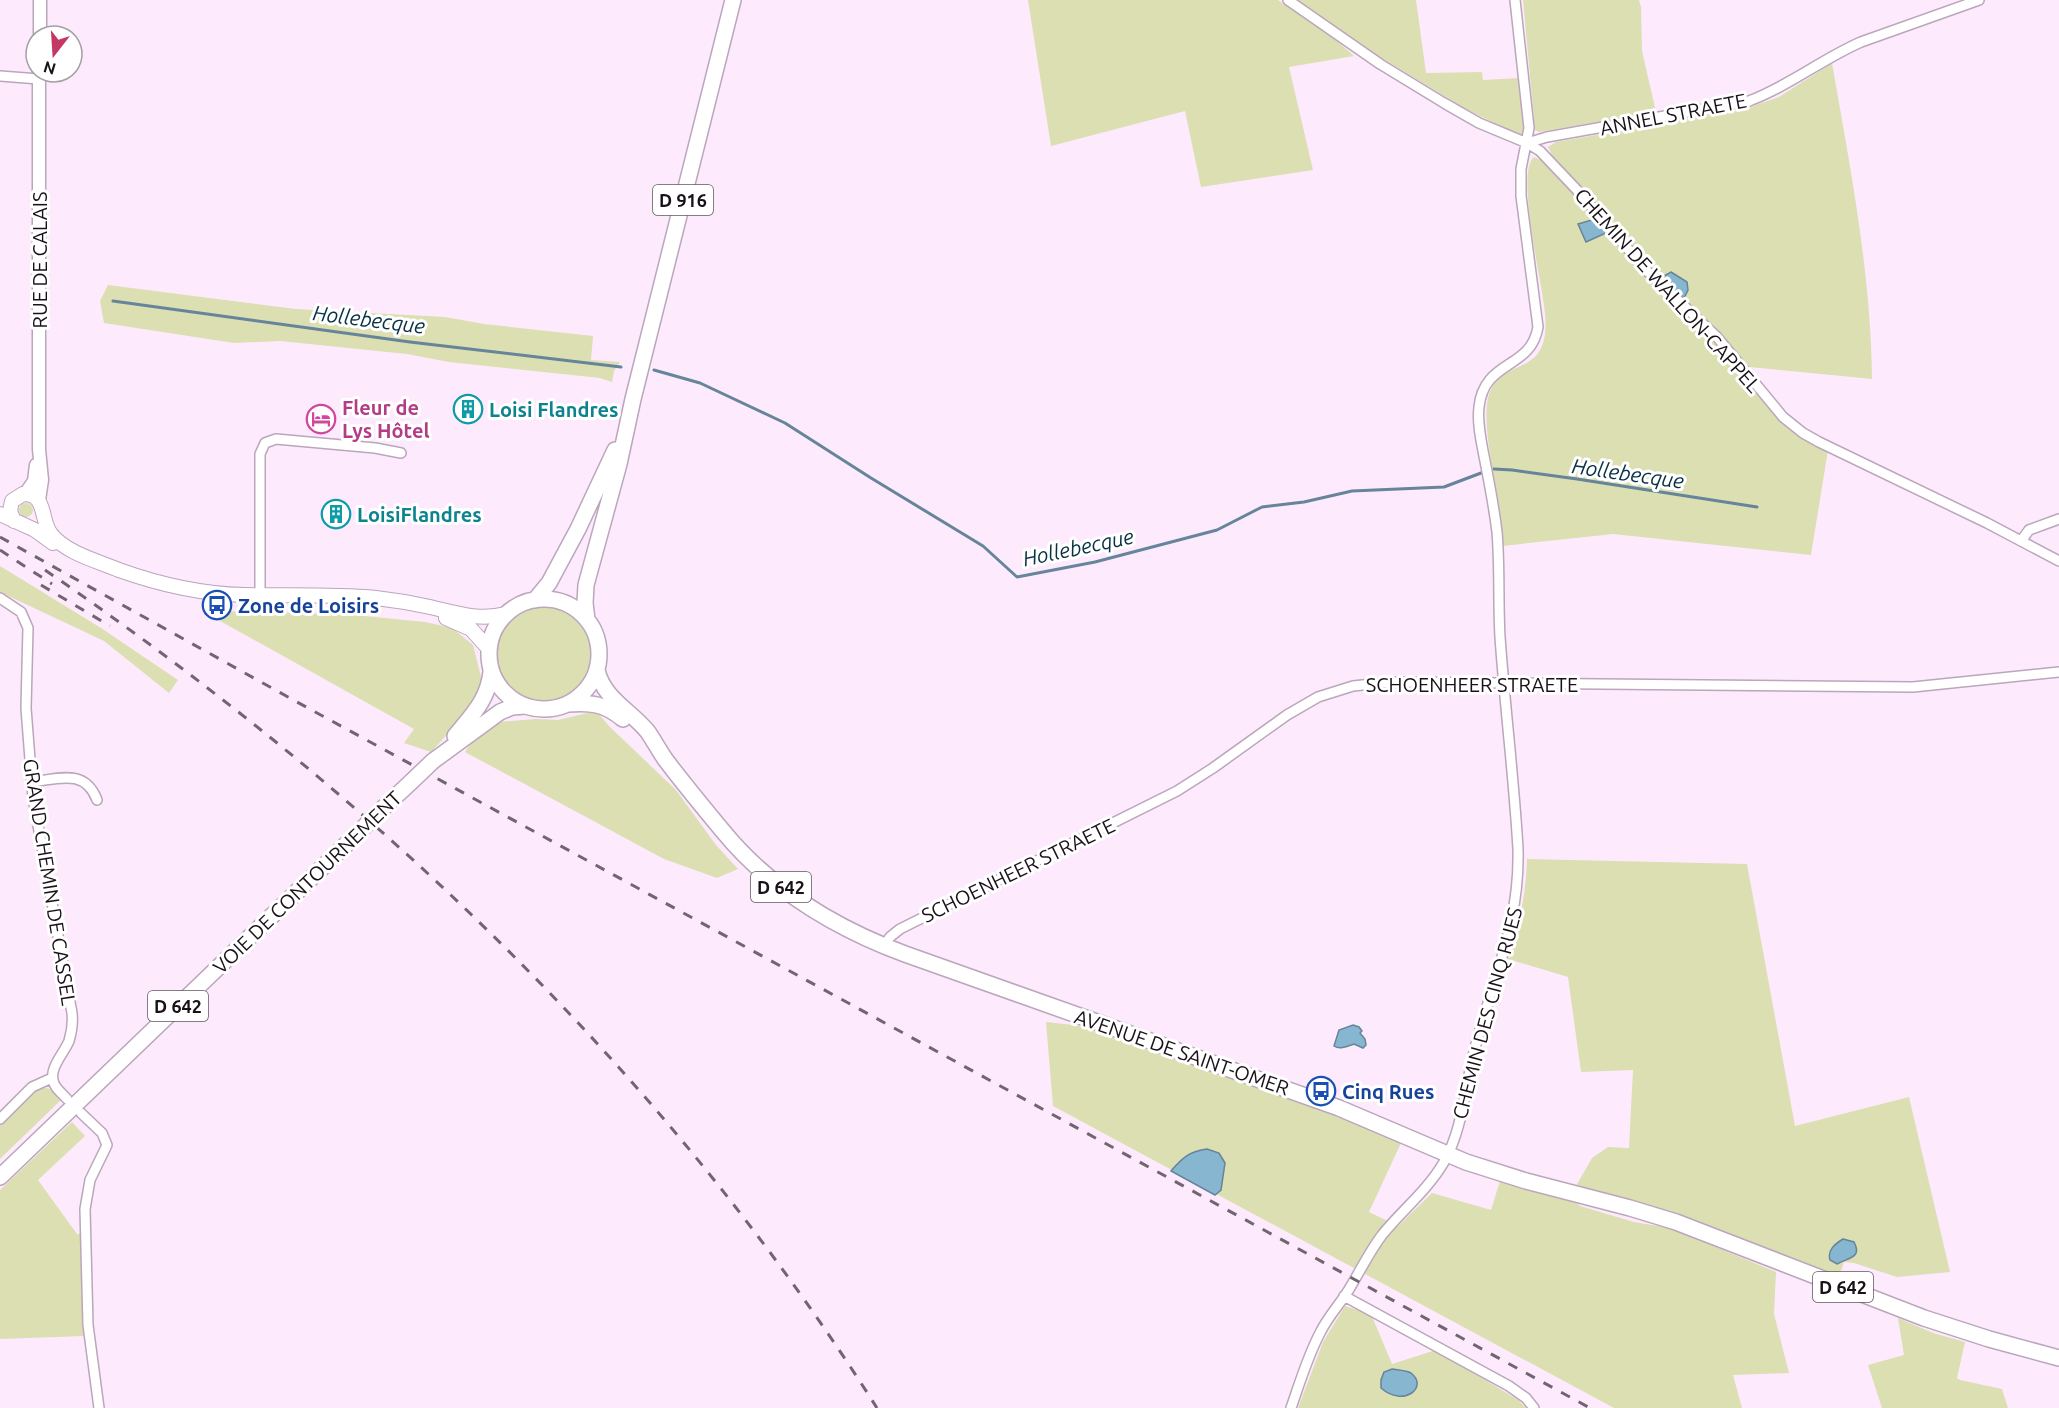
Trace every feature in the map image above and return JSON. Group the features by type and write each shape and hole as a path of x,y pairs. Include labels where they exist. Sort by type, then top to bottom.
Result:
{"main road":[{"name":"D 916","path":"587,620 586,585 618,469 633,399 733,0"},
{"name":"D 916","path":"535,600 553,576 594,499 633,399"},
{"path":"20,523 6,503 18,496 33,495 41,506 48,530 59,542 119,570 189,588 260,599 318,594 361,597 411,603 480,618 506,614"},
{"path":"20,523 37,522 41,506"},
{"path":"0,514 97,567 134,583 196,598 345,604 434,615 467,627 478,635 489,649"},
{"path":"535,600 562,602 576,609 587,620 598,644 597,670 587,688 568,704 549,709 525,706 504,693 491,672 489,649 494,630 506,614 520,605 535,600"},
{"name":"AVENUE DE SAINT-OMER","path":"597,670 603,688 648,733 666,760 723,832 765,874 819,914 848,930 884,946 1340,1108 1448,1155 1520,1179 1676,1222 1924,1318 2059,1358"},
{"name":"VOIE DE CONTOURNEMENT","path":"0,1177 433,761 481,705 489,688 491,672"},
{"name":"AVENUE DE SAINT-OMER","path":"568,704 593,703 609,708 666,760"},
{"name":"VOIE DE CONTOURNEMENT","path":"433,761 500,712 512,707 525,706"}],"street":[{"path":"40,0 40,24"},
{"name":"CHEMIN DE WALLON-CAPPEL","path":"1288,0 1380,64 1444,103 1479,123 1527,143 1540,151 1647,271 1717,337 1771,403 1795,427 1819,442 1987,523 2059,561"},
{"name":"CHEMIN DES CINQ RUES","path":"1291,1408 1316,1340 1325,1323 1379,1239 1420,1195 1448,1155 1455,1135 1479,1031 1510,932 1517,897 1517,840 1498,614 1497,531 1480,434 1479,411 1484,388 1491,378 1528,351 1537,333 1538,314 1521,196 1521,169 1528,128 1515,0"},
{"name":"ANNEL STRAETE","path":"1527,143 1547,137 1749,101 1778,89 1844,49 1979,0"},
{"path":"0,76 24,76"},
{"name":"RUE DE CALAIS","path":"39,84 41,506"},
{"path":"260,599 260,454 265,443 276,439 375,448 401,453"},
{"name":"RUE DE CALAIS","path":"25,494 34,481 39,449"},
{"path":"2021,541 2029,530 2059,519"},
{"name":"GRAND CHEMIN DE CASSEL","path":"0,598 21,612 28,628 26,699 31,782 72,1012 69,1040 54,1069 52,1078"},
{"name":"SCHOENHEER STRAETE","path":"884,946 893,934 906,925 1184,786 1287,715 1318,697 1353,686 1384,682 1913,687 2059,672"},
{"path":"31,782 79,778 92,788 97,800"},
{"path":"0,1119 32,1087 52,1078 55,1086 67,1099"},
{"path":"81,1113 102,1133 107,1146 90,1180 85,1209 88,1325 99,1408"},
{"path":"1344,1296 1509,1386 1526,1398 1534,1408"}],"green space":[{"path":"1028,0 1278,0 1336,40 1354,56 1289,67 1313,170 1201,187 1185,111 1051,146"},
{"path":"1295,0 1416,0 1426,73 1482,72 1483,80 1519,78 1524,124 1522,134 1512,132 1464,108 1362,46"},
{"path":"1523,0 1639,0 1642,51 1656,112 1539,132 1535,130"},
{"path":"1832,63 1864,260 1872,379 1749,367 1721,334 1631,249 1553,157 1548,147 1556,142 1744,109 1779,97"},
{"path":"1534,157 1543,161 1571,191 1657,291 1722,350 1777,418 1805,438 1828,450 1811,555 1613,534 1502,546 1498,500 1487,430 1487,402 1497,381 1506,373 1534,357 1541,348 1545,334 1545,313 1527,184 1529,167"},
{"path":"108,285 296,309 445,317 484,324 593,336 591,360 620,362 614,371 612,382 600,378 449,362 407,354 280,341 234,343 104,323 100,301"},
{"path":"23,503 29,503 33,510 29,517 23,517 19,513 19,507"},
{"path":"0,566 101,628 178,680 169,693 104,641 0,592"},
{"path":"543,607 561,611 577,621 587,637 591,655 587,673 577,689 561,699 543,703 525,699 509,689 499,673 495,655 499,637 509,621 525,611"},
{"path":"219,611 344,614 425,622 452,628 473,645 483,685 476,703 431,752 404,743 414,729 213,617"},
{"path":"596,711 676,790 716,845 738,869 717,878 664,859 465,752 472,741 498,722 558,720"},
{"path":"1527,859 1747,864 1795,1126 1909,1097 1950,1272 1897,1277 1844,1262 1841,1271 1833,1277 1724,1231 1645,1205 1576,1186 1592,1158 1608,1147 1629,1148 1633,1070 1581,1072 1568,977 1508,959 1521,910"},
{"path":"1046,1022 1092,1027 1348,1119 1401,1143 1369,1212 1398,1226 1432,1193 1491,1210 1500,1181 1574,1201 1580,1206 1634,1222 1670,1228 1776,1272 1774,1314 1789,1373 1733,1375 1742,1408 1614,1408 1053,1106"},
{"path":"41,1087 51,1089 62,1099 0,1159 0,1125 35,1090"},
{"path":"72,1122 85,1136 38,1180 77,1234 82,1234 83,1336 0,1339 0,1190"},
{"path":"1345,1306 1371,1314 1392,1364 1436,1350 1518,1400 1526,1408 1298,1408 1323,1342"},
{"path":"1898,1318 1933,1333 1965,1342 1957,1378 2002,1389 2008,1408 1882,1408 1868,1365 1904,1355"}],"water":[{"path":"1595,219 1606,233 1586,242 1578,224"},
{"path":"1671,272 1687,282 1688,290 1684,298 1660,278"},
{"path":"1353,1025 1362,1031 1360,1033 1366,1045 1363,1048 1354,1044 1341,1048 1334,1046 1339,1030"},
{"path":"1207,1149 1219,1153 1225,1163 1221,1190 1215,1195 1171,1171 1187,1156"},
{"path":"1843,1239 1854,1242 1857,1251 1853,1257 1837,1264 1830,1260 1830,1253"},
{"path":"1392,1369 1409,1372 1416,1378 1417,1384 1411,1393 1398,1396 1381,1388 1384,1372"}],"waterway":[{"name":"Hollebecque","path":"113,301 410,342 621,367"},
{"name":"Hollebecque","path":"654,370 700,383 785,423 983,546 1017,577 1095,562 1217,530 1262,507 1304,502 1352,491 1444,487 1481,473"},
{"name":"Hollebecque","path":"1494,469 1577,479 1757,507"}],"railway":[{"path":"0,537 297,702 1590,1408"},
{"path":"0,550 52,584"},
{"path":"45,570 167,657 284,749 397,845 504,947 606,1053 703,1166 793,1284 877,1408"},
{"path":"41,585 110,626"}],"place":[{"name":"Loisi Flandres","path":"468,409"},
{"name":"Fleur de Lys Hôtel","path":"321,419"},
{"name":"LoisiFlandres","path":"336,514"},
{"name":"Zone de Loisirs","path":"217,605"},
{"name":"Cinq Rues","path":"1321,1091"}]}
